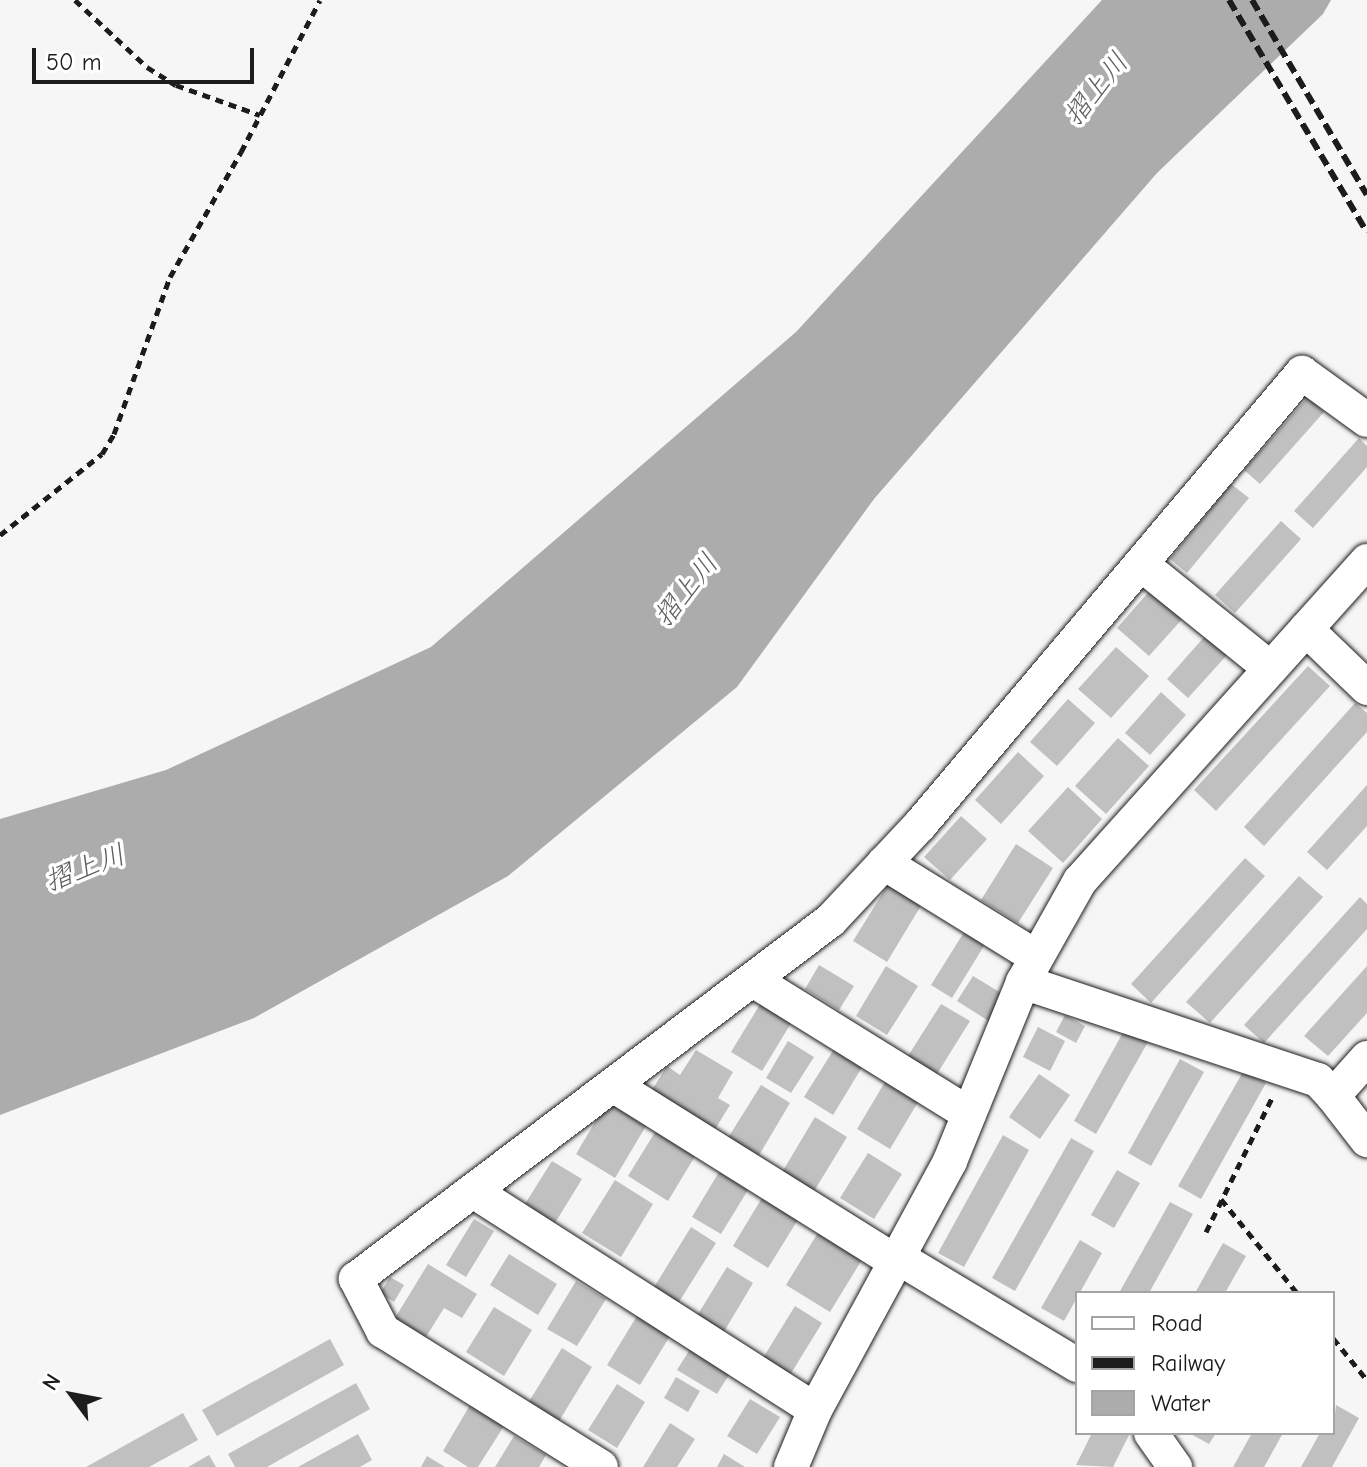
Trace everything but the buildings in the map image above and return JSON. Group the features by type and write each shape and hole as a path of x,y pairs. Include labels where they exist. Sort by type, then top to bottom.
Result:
{"street":[{"path":"601,1467 383,1331 356,1279 831,920 884,863 1302,373 1367,420"},
{"path":"791,1467 815,1410 950,1161 1030,969 1080,881 1367,561"},
{"path":"1141,564 1270,668"},
{"path":"1306,629 1367,688"},
{"path":"884,863 1030,969 1318,1080 1367,1140"},
{"path":"753,980 969,1114"},
{"path":"1333,1096 1367,1058"},
{"path":"613,1085 898,1260 1075,1364"},
{"path":"473,1191 815,1410"},
{"path":"1152,1435 1175,1467"}],"path":[{"path":"75,0 97,24 176,85 260,115"},
{"path":"0,535 102,454 114,434 170,277 320,0"},
{"path":"1206,1232 1287,1070"},
{"path":"1221,1199 1295,1291"},
{"path":"1335,1340 1367,1380"}],"water":[{"name":"摺上川","path":"1102,0 1331,0 1323,14 1157,173 874,499 737,687 508,876 254,1018 0,1115 0,819 166,770 431,647 796,332"}],"railway":[{"path":"1229,0 1367,232"},
{"path":"1252,0 1367,195"}]}
